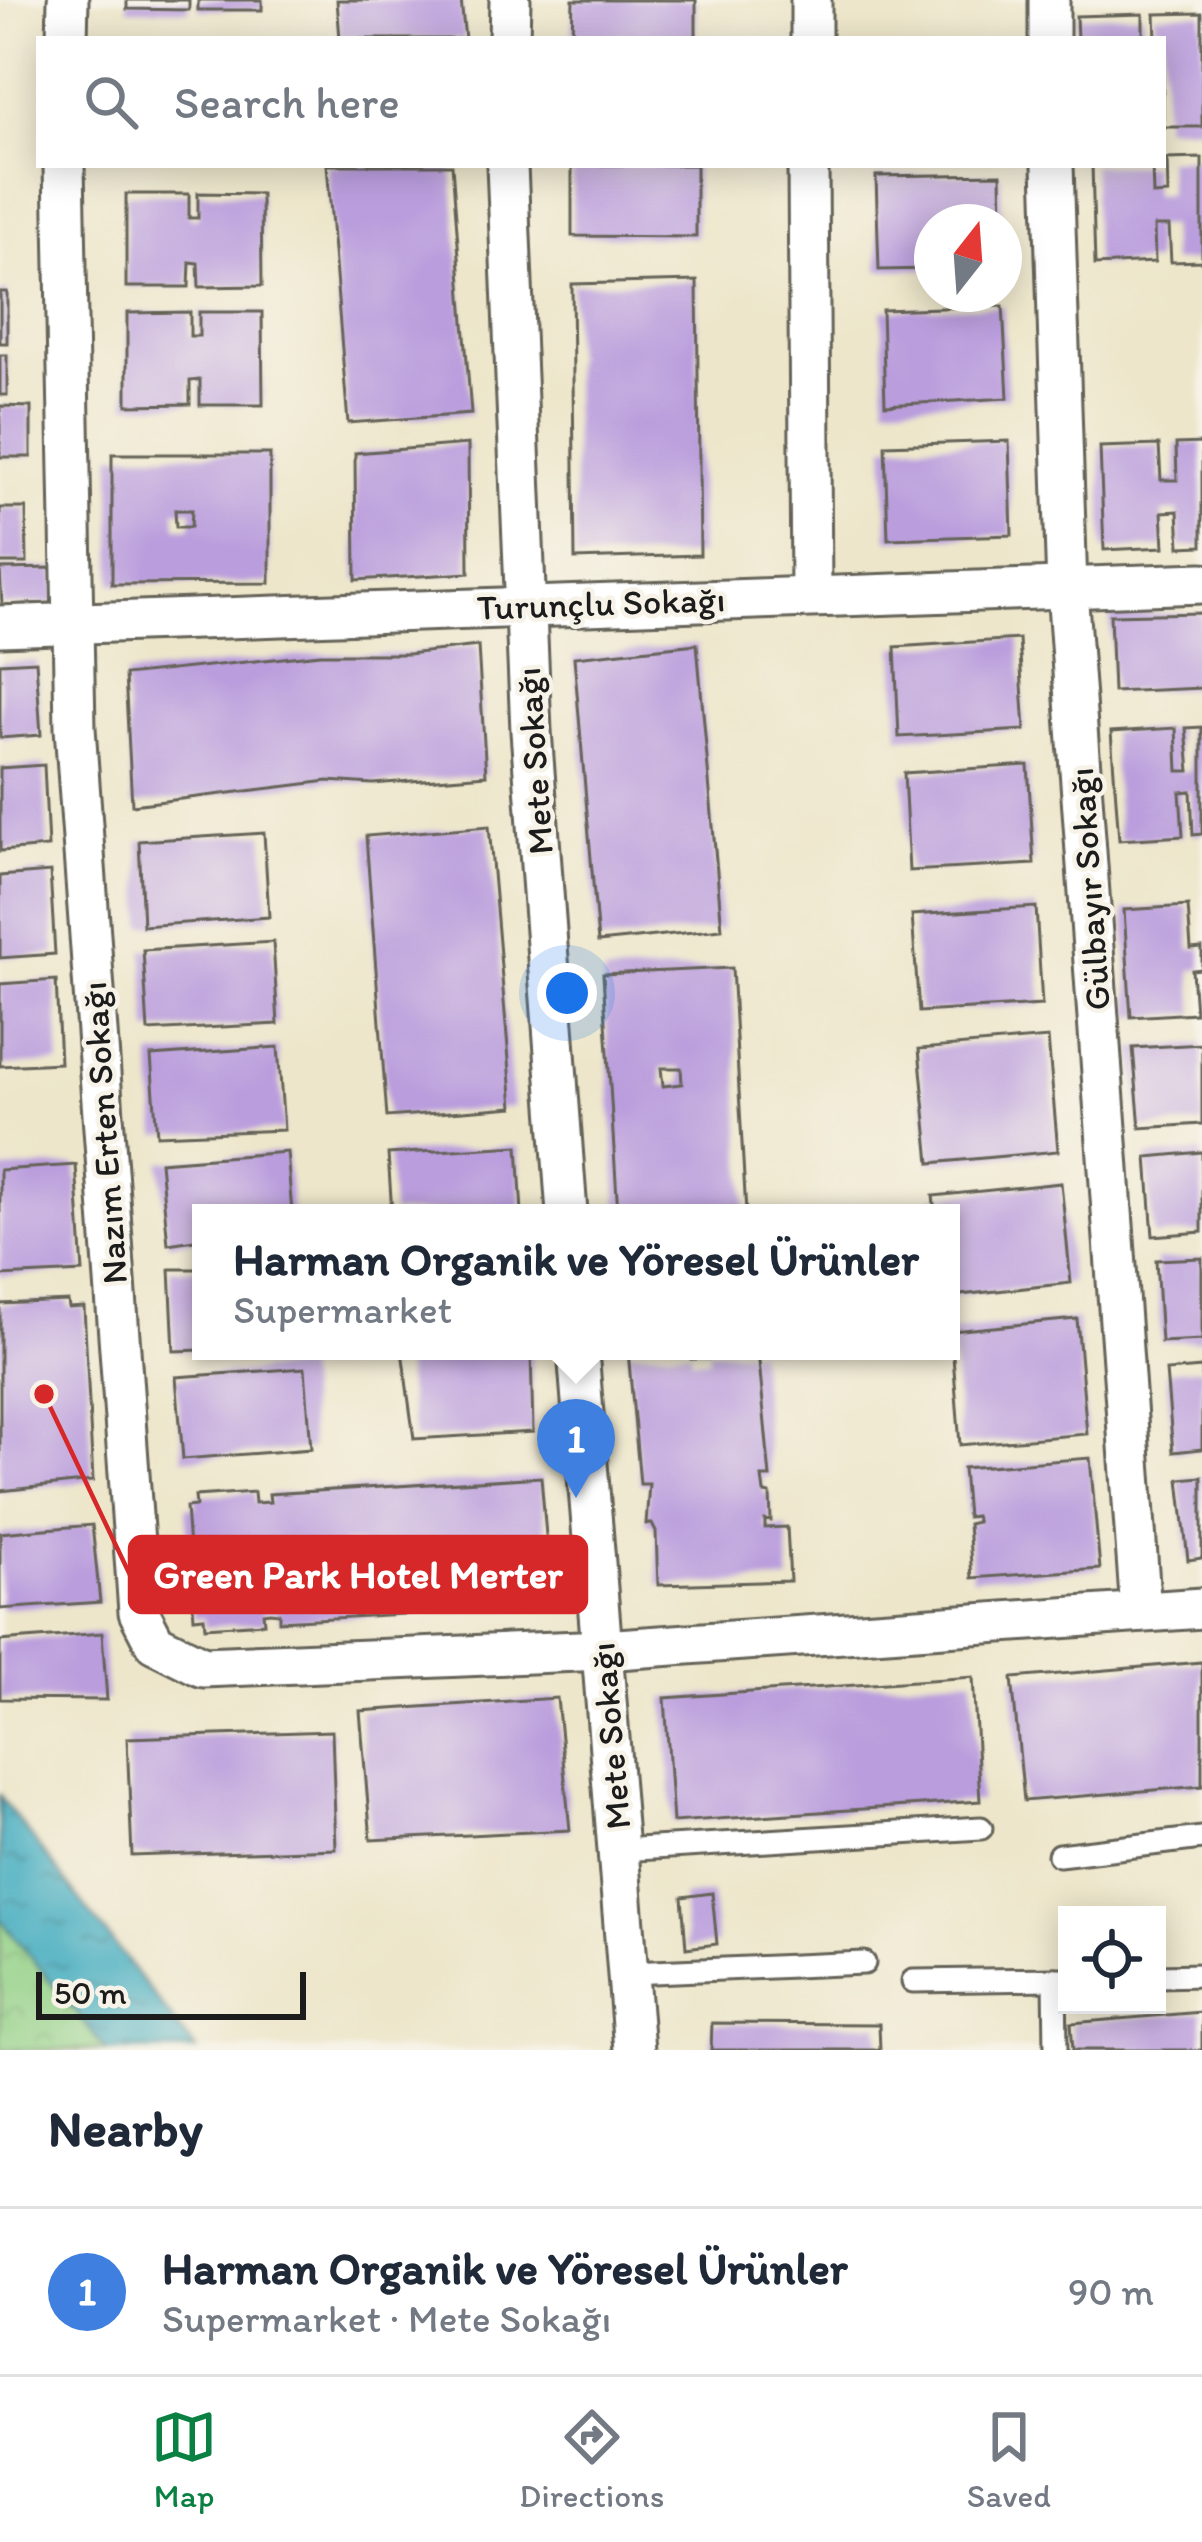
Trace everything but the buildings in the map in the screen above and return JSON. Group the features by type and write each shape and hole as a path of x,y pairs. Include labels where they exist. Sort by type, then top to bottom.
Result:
{"street":[{"path":"67,36 68,0"},
{"path":"509,36 510,0"},
{"path":"811,0 811,36"},
{"path":"1049,0 1049,36"},
{"name":"Nazım Erten Sokağı","path":"64,168 75,728 140,1612 155,1643 203,1667 603,1650 1202,1608"},
{"name":"Mete Sokağı","path":"507,168 524,607 566,1204"},
{"path":"808,168 811,596"},
{"name":"Gülbayır Sokağı","path":"1053,168 1067,589 1141,1612"},
{"name":"Turunçlu Sokağı","path":"0,626 1202,583"},
{"name":"Mete Sokağı","path":"579,1360 634,2050"}],"lane":[{"path":"620,1850 981,1828"},
{"path":"1059,1855 1202,1838"},
{"path":"628,1973 864,1963"},
{"path":"1166,1976 1202,1975"},
{"path":"913,1981 1058,1979"},
{"path":"1056,2050 1059,2014"}],"green space":[{"path":"0,1919 106,2050 0,2050"}],"water":[{"path":"0,1794 196,2050 106,2050 0,1919"}],"place":[{"name":"Green Park Hotel Merter","path":"44,1394"},
{"name":"Harman Organik ve Yöresel Ürünler","path":"576,1498"}]}
